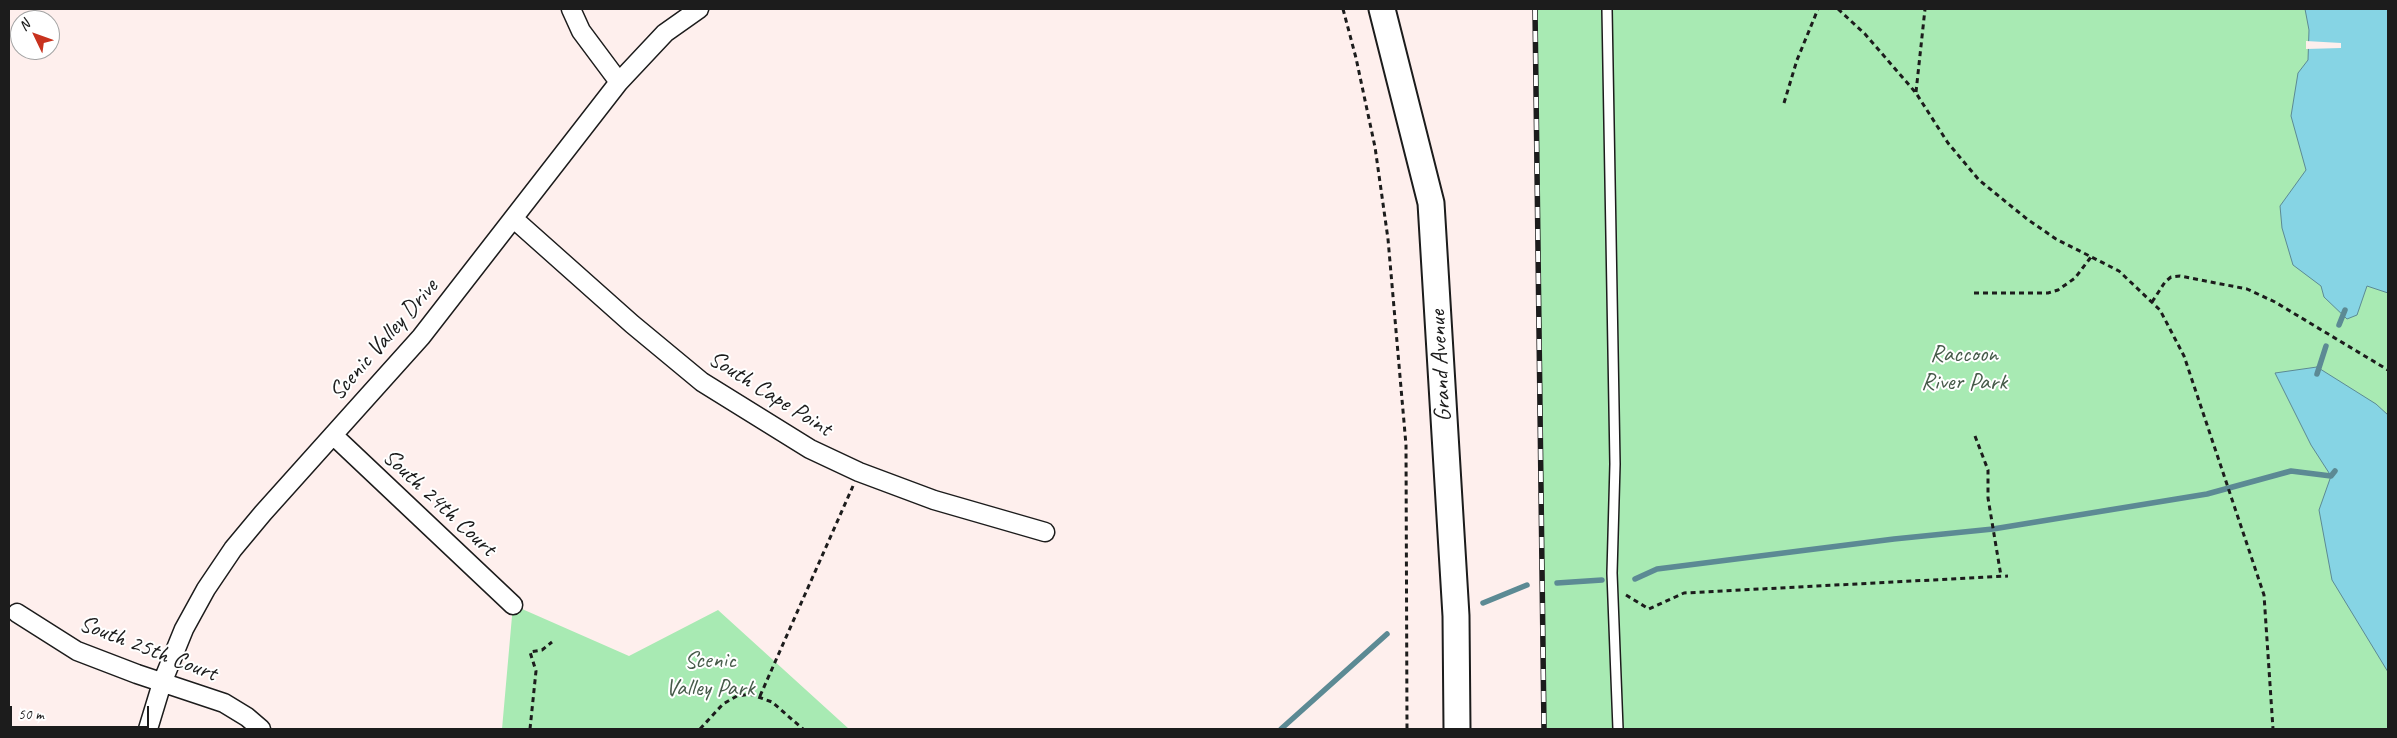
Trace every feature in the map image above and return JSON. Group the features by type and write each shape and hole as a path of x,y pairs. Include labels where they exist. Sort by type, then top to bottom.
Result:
{"main road":[{"name":"Grand Avenue","path":"1382,9 1431,203 1456,616 1457,729"}],"street":[{"path":"571,9 582,31 619,82"},
{"name":"Scenic Valley Drive","path":"148,729 162,683 184,629 206,589 233,549 421,337 619,82 665,33 699,9"},
{"name":"South Cape Point","path":"514,219 632,324 702,382 810,449 859,472 934,500 1045,532"},
{"name":"South 24th Court","path":"333,435 513,605"},
{"name":"South 25th Court","path":"17,613 77,651 162,683 224,703 247,716 261,729"}],"lane":[{"path":"1606,9 1615,464 1613,587 1618,729"}],"path":[{"path":"1343,9 1356,58 1375,147 1388,239 1406,445 1407,729"},
{"path":"1784,103 1797,60 1818,9"},
{"path":"1838,9 1864,34 1916,93 1948,143 1978,180 2041,229 2091,257 2119,270 2160,310 2184,356 2264,595 2273,729"},
{"path":"1916,93 1925,9"},
{"path":"1974,293 2053,291 2076,278 2091,257"},
{"path":"2152,302 2165,282 2172,276 2248,289 2275,302 2388,370"},
{"path":"1974,436 1988,470 1988,498 2001,576"},
{"path":"760,696 859,472"},
{"path":"1613,587 1649,609 1684,593 2008,576"},
{"path":"530,729 536,671 530,652 542,650 552,642"},
{"path":"700,729 723,704 737,696 760,696 781,709 803,729"}],"green space":[{"name":"Raccoon River Park","path":"1535,9 2388,9 2388,729 1544,729"},
{"name":"Scenic Valley Park","path":"513,605 629,656 718,610 849,729 502,729"}],"water":[{"path":"2305,9 2388,9 2388,293 2367,286 2357,315 2347,319 2324,297 2321,286 2293,265 2282,228 2280,206 2306,170 2291,116 2298,73 2308,60 2309,30"},
{"path":"2317,367 2376,404 2388,415 2388,672 2332,580 2319,510 2331,476 2311,445 2275,373"}],"pier":[{"path":"2306,41 2341,43 2341,48 2306,49"}],"waterway":[{"path":"2339,325 2345,310"},
{"path":"2317,374 2326,346"},
{"path":"1635,579 1657,569 1894,539 1993,529 2207,494 2291,471 2331,476 2335,471"},
{"path":"1557,583 1602,580"},
{"path":"1483,603 1527,585"},
{"path":"1281,729 1387,634"}],"railway":[{"path":"1535,9 1544,729"}]}
